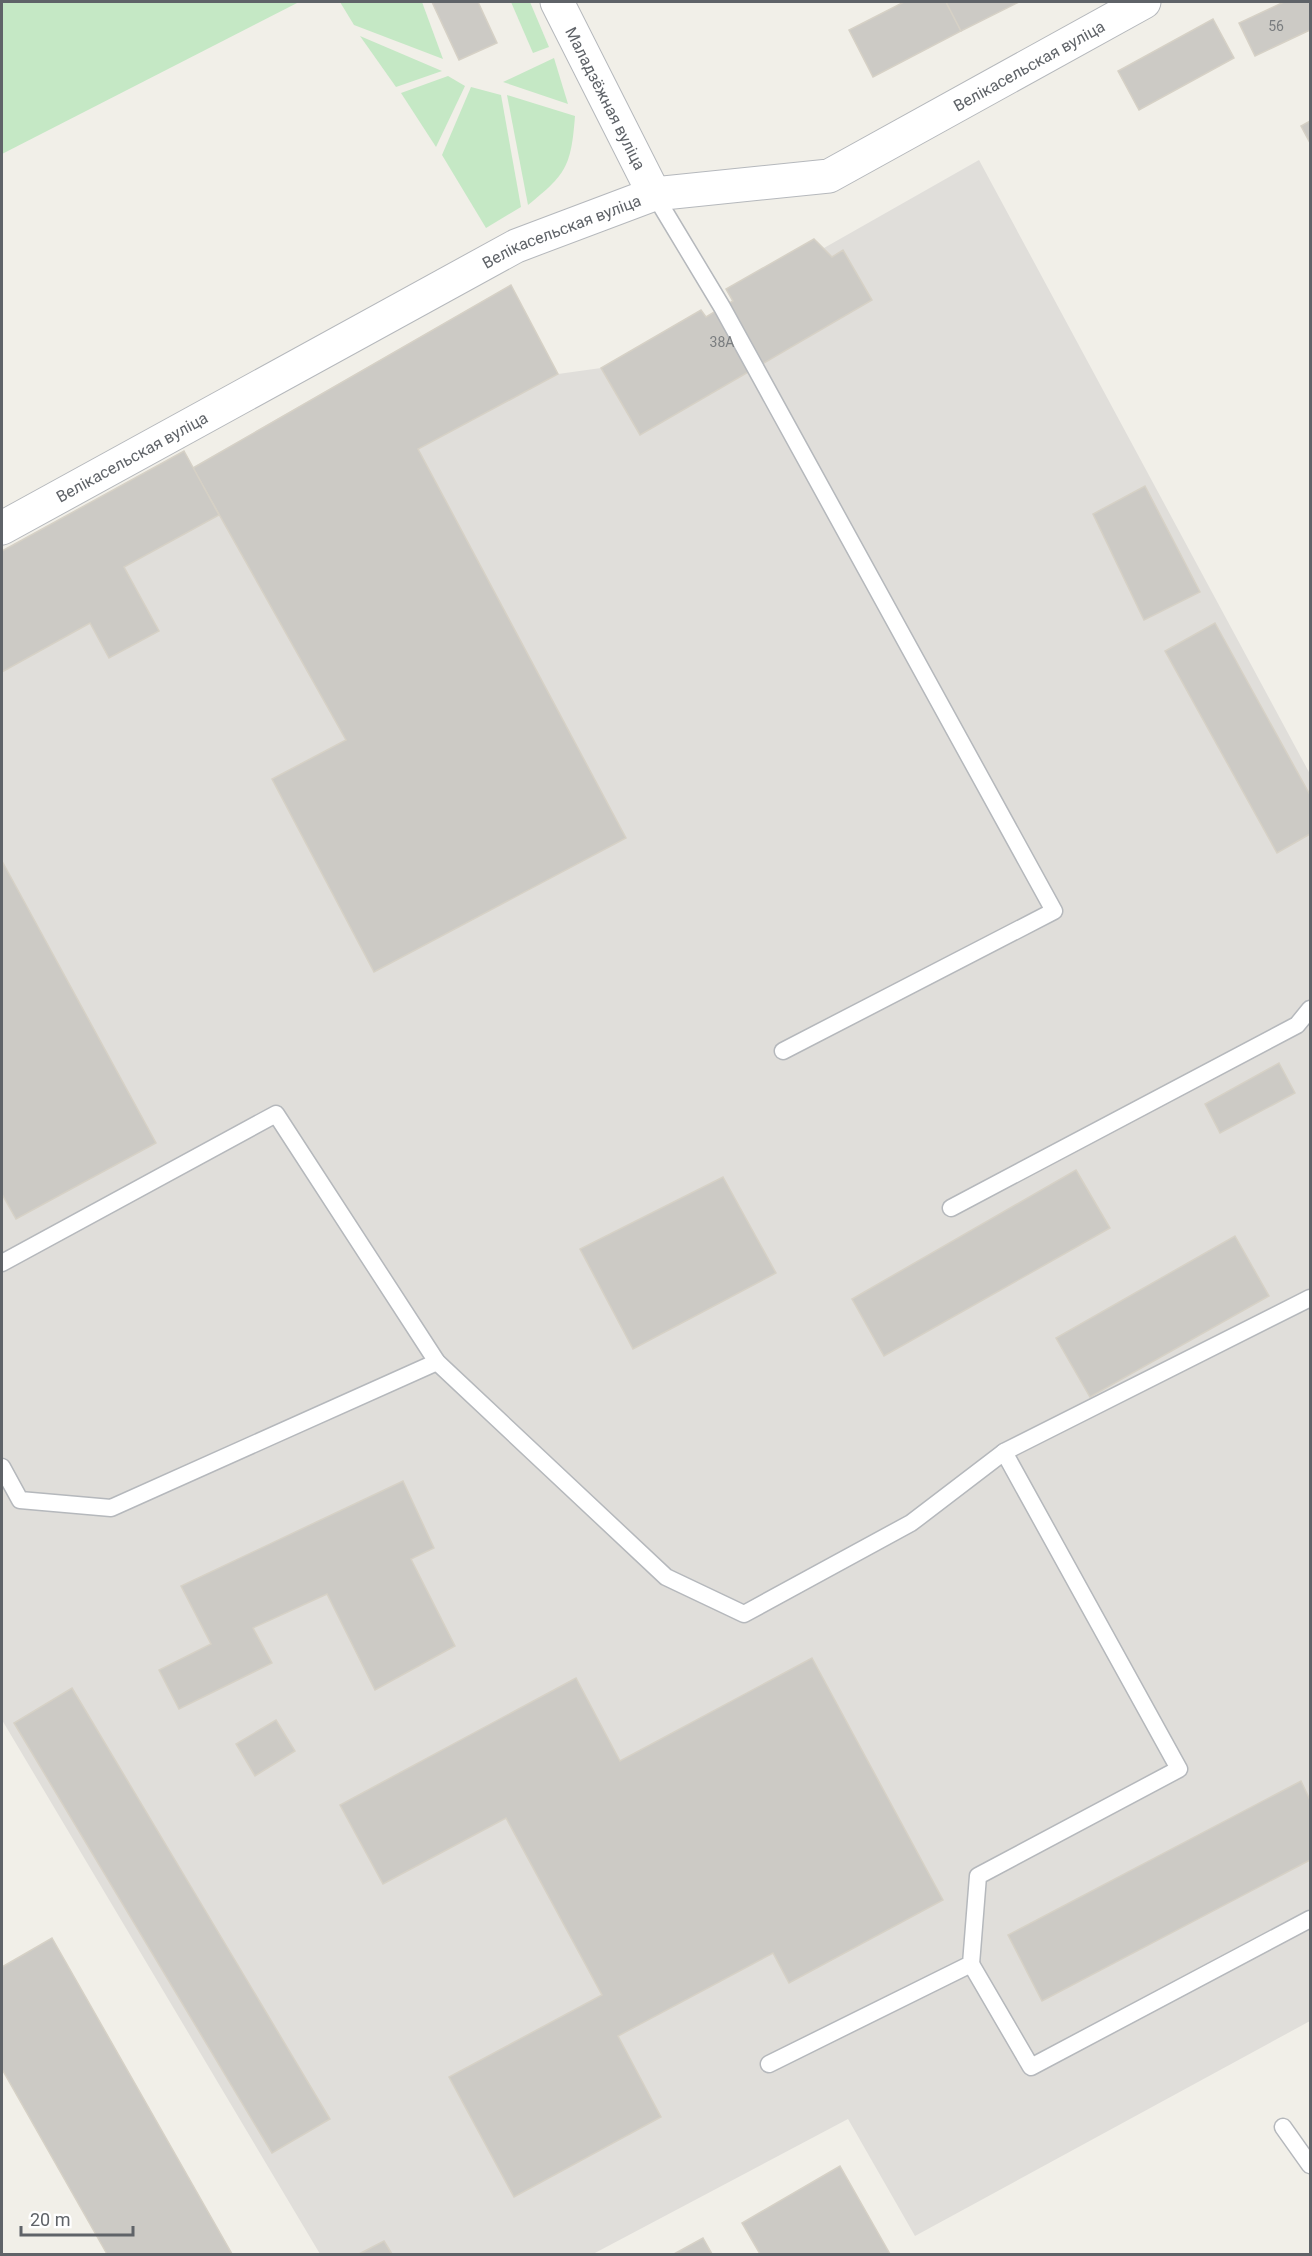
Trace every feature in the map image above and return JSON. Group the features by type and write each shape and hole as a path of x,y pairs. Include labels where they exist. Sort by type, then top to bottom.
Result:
{"street":[{"name":"Маладзёжная вуліца","path":"558,2 654,194"},
{"name":"Велікасельская вуліца","path":"2,528 516,246 654,194 829,176 1144,2"}],"lane":[{"path":"654,194 722,307 1054,911 783,1051"},
{"path":"951,1208 1297,1025 1311,1009"},
{"path":"2,1263 276,1114 437,1362 666,1577 744,1614 912,1522 1004,1452 1311,1298"},
{"path":"2,1467 20,1500 111,1508 437,1362"},
{"path":"1004,1452 1179,1769 978,1876 971,1964 1030,2067 1311,1919"},
{"path":"770,2064 971,1964"},
{"path":"1283,2127 1311,2165"}],"shaded area":[{"path":"979,160 1310,774 1310,2021 915,2236 848,2119 593,2254 320,2254 2,1720 2,551 184,451 193,467 511,285 558,374 601,368 701,310 706,317 732,301 726,289 814,239 824,248"}],"green space":[{"path":"2,2 299,2 2,154"},
{"path":"340,2 422,2 443,59 354,25"},
{"path":"511,2 530,2 549,47 533,53"},
{"path":"360,36 442,71 396,87"},
{"path":"554,58 568,104 503,82"},
{"path":"448,76 465,86 436,147 401,93"},
{"path":"471,87 501,95 521,207 486,228 442,155"},
{"path":"507,95 575,116 571,147 564,168 559,177 528,205"}],"building":[{"path":"432,2 478,2 497,43 459,60"},
{"path":"904,2 946,2 961,31 873,77 849,30"},
{"path":"946,2 1019,2 961,31"},
{"path":"1284,2 1310,2 1310,30 1255,56 1239,23"},
{"path":"1213,19 1234,58 1139,110 1118,71"},
{"path":"1310,121 1310,143 1301,126"},
{"path":"814,239 832,257 843,250 872,300 640,435 601,368 701,310 706,317 733,301 726,289"},
{"path":"511,285 558,374 418,449 626,838 374,972 272,779 346,740 193,468"},
{"path":"184,451 219,515 124,567 159,631 109,658 90,623 2,672 2,551"},
{"path":"1145,486 1200,592 1144,620 1093,514"},
{"path":"1215,623 1310,795 1310,834 1277,853 1165,651"},
{"path":"2,861 156,1143 16,1219 2,1194"},
{"path":"1279,1063 1295,1093 1220,1133 1205,1104"},
{"path":"1076,1170 1110,1228 884,1356 852,1299"},
{"path":"723,1177 776,1273 633,1349 580,1249"},
{"path":"1235,1236 1269,1296 1090,1397 1056,1338"},
{"path":"403,1481 434,1548 411,1559 455,1646 375,1690 327,1594 253,1628 272,1663 179,1709 159,1670 211,1644 181,1586"},
{"path":"812,1658 943,1900 789,1983 773,1953 618,2036 661,2117 514,2197 449,2077 602,1995 506,1818 383,1884 340,1805 576,1678 620,1761"},
{"path":"72,1688 330,2119 272,2153 14,1723"},
{"path":"276,1720 295,1751 255,1776 236,1744"},
{"path":"1301,1781 1310,1800 1310,1860 1042,2001 1008,1935"},
{"path":"52,1938 232,2254 107,2254 2,2069 2,1967"},
{"path":"840,2166 890,2254 760,2254 742,2223"},
{"path":"703,2238 712,2254 674,2254"},
{"path":"384,2241 392,2254 359,2254"}]}
